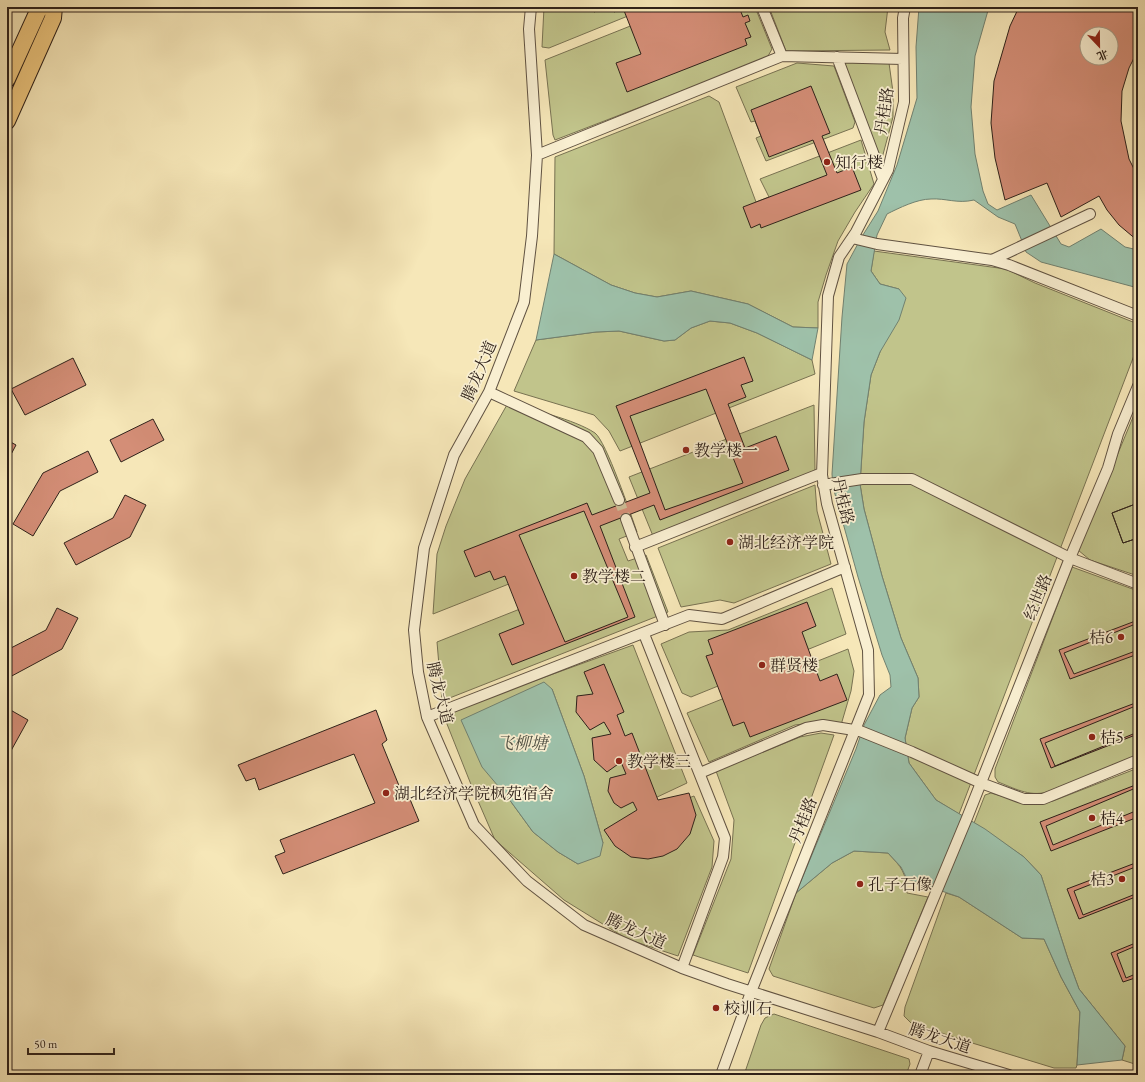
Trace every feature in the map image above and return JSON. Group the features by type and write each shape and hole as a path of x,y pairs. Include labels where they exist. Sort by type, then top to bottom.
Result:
{"main road":[{"path":"7,79 38,11 38,7"},
{"path":"7,121 53,18 54,7"}],"street":[{"name":"腾龙大道","path":"531,7 529,29 537,155 532,236 524,302 489,392 454,455 424,548 414,630 418,672 427,717 474,825 527,881 584,925 682,968 878,1032 929,1051 1009,1075"},
{"path":"762,7 782,56"},
{"name":"丹桂路","path":"721,1075 752,992 858,731 869,695 868,650 827,504 827,484 822,473 828,296 839,256 853,238 888,170 904,102 902,18 905,7"},
{"path":"537,155 782,56 903,59"},
{"path":"837,57 883,179"},
{"path":"992,260 1090,214"},
{"path":"853,238 877,244 992,260 1009,265 1138,316"},
{"name":"经世路","path":"878,1032 967,818 1070,558 1108,468 1118,434 1138,386"},
{"path":"489,392 586,437 598,450 619,500"},
{"path":"635,547 822,473"},
{"path":"827,484 862,479 912,479 1070,558 1138,584"},
{"path":"626,519 635,547 665,625"},
{"path":"427,717 644,634 689,615 722,619 845,567"},
{"path":"644,634 725,838 723,857 682,968"},
{"path":"700,773 806,728 823,725 858,731 912,752 981,783 1024,799 1043,799 1138,760"},
{"path":"920,1075 929,1051"}],"green space":[{"path":"544,7 650,7 549,48 542,47"},
{"path":"678,7 755,7 772,49 768,56 762,60 555,140 553,135 545,60"},
{"path":"769,7 888,7 885,32 890,50 786,51"},
{"path":"844,62 889,63 893,92 893,117 881,162"},
{"path":"797,63 834,66 855,122 853,128 766,161 756,138 761,136 755,121 751,122 736,87"},
{"path":"709,96 719,102 756,202 769,197 760,179 861,140 874,184 838,241 818,302 818,328 793,327 748,304 691,291 657,297 635,293 611,285 554,254 555,157"},
{"path":"874,251 1006,269 1035,283 1138,324 1138,345 959,814 936,800 909,763 905,738 912,708 919,697 918,678 901,638 882,576 864,509 860,484 864,422 871,375 880,352 899,289 880,284 871,271"},
{"path":"710,321 730,323 757,333 812,360 815,374 620,451 609,431 594,415 514,391 536,340 596,332 619,331 664,341 675,340 691,328"},
{"path":"508,403 576,423 595,433 600,439 618,479 637,532 619,539 628,561 646,555 668,612 442,701 437,642 540,601 529,576 433,614 437,554 446,526 465,479"},
{"path":"814,405 815,471 653,536 629,477"},
{"path":"1138,405 1138,576 1090,560 1078,550"},
{"path":"815,485 817,511 831,564 734,603 720,600 681,607 658,548"},
{"path":"1072,567 1138,591 1138,756 1047,792 1028,793 998,782 995,777 995,769"},
{"path":"832,588 846,634 691,697 682,693 661,644 689,632 728,630"},
{"path":"633,645 687,783 653,799 657,810 694,796 714,841 712,867 678,956 627,939 564,900 495,840 443,714","holes":["552,689 584,776 603,843 578,864 558,852 533,832 509,799"]},
{"path":"848,649 854,671 851,691 841,725 821,722 795,725 709,762 687,713"},
{"path":"821,733 834,735 748,973 693,955 731,859 734,820 716,771 800,737"},
{"path":"1138,768 1138,1065 1122,1060 1125,1046 1079,989 1041,875 1024,857 974,823 985,795 991,793 1025,803 1037,804 1053,801"},
{"path":"854,851 888,853 897,863 904,875 907,893 928,897 883,1005 874,1008 773,976 769,969 796,893 832,863"},
{"path":"946,893 959,897 1022,938 1044,939 1061,977 1080,1012 1076,1068 1054,1068 911,1023 904,1016 905,1007"},
{"path":"774,1014 909,1059 910,1064 906,1075 744,1075 761,1025 765,1018"}],"water":[{"path":"919,7 989,7 975,56 971,107 975,154 983,191 988,204 997,210 1031,195 1061,244 1069,247 1101,229 1125,247 1138,250 1138,288 1041,262 1026,252 1015,224 998,217 974,200 962,201 926,199 908,204 887,214 877,235 871,271 880,284 899,289 906,298 899,320 880,352 871,375 864,422 860,484 864,509 882,576 901,638 918,678 919,697 912,708 905,738 909,763 936,800 985,829 1024,857 1041,875 1079,989 1125,1046 1122,1060 1077,1065 1080,1012 1061,977 1044,939 1022,938 959,897 907,879 901,867 888,853 854,851 832,863 796,893 856,749 864,725 880,695 891,687 890,675 882,655 858,577 833,487 832,474 842,317 847,264 878,211 897,165 917,98 916,47"},
{"path":"554,254 611,285 635,293 657,297 691,291 748,304 793,327 818,328 812,360 757,333 730,323 710,321 691,328 675,340 664,341 619,331 596,332 536,340"},
{"name":"飞柳塘","path":"544,682 552,689 584,776 603,843 600,856 578,864 558,852 533,832 509,799 482,767 461,720"}],"building":[{"path":"592,7 607,7 594,12"},
{"path":"613,7 739,7 743,17 748,15 750,21 745,23 751,37 745,39 747,45 627,92 616,63 641,54 623,8 614,12"},
{"path":"1019,7 1138,7 1138,50 1129,68 1122,91 1121,121 1129,159 1138,177 1138,241 1119,225 1107,210 1099,196 1061,217 1047,183 1005,200 995,158 991,123 994,81 1010,26"},
{"name":"知行楼","path":"811,86 830,133 822,136 837,173 852,167 861,190 761,228 760,224 751,228 743,207 827,175 813,140 769,157 751,110"},
{"path":"744,357 753,381 741,385 746,397 728,404 745,448 776,436 789,470 660,520 654,505 600,526 635,617 512,665 499,634 524,624 505,576 494,580 490,571 475,577 464,551 587,503 592,515 650,493 616,406"},
{"path":"73,358 86,385 25,415 11,389"},
{"name":"教学楼一","path":"706,389 743,483 665,510 630,416"},
{"path":"153,419 164,440 121,462 110,440"},
{"path":"7,440 16,445 7,462"},
{"path":"88,451 98,472 60,491 33,536 13,524 43,473"},
{"path":"125,495 146,505 130,537 76,565 64,543 113,518"},
{"path":"1138,503 1138,538 1123,543 1112,513"},
{"path":"1138,503 1138,538 1123,543 1112,513"},
{"name":"教学楼二","path":"584,511 628,617 565,642 519,535"},
{"name":"群贤楼","path":"807,602 816,626 802,632 820,681 837,674 847,700 750,737 744,722 733,726 706,656 713,654 708,640"},
{"path":"57,608 78,618 62,649 8,678 7,650 46,630"},
{"name":"桔6","path":"1138,620 1138,654 1070,679 1059,650"},
{"name":"桔6","path":"1138,623 1138,650 1074,674 1064,653"},
{"name":"教学楼三","path":"604,664 624,712 617,715 625,736 632,733 658,800 689,793 696,815 690,834 677,849 663,856 648,859 631,857 615,846 604,830 637,810 633,802 621,808 614,803 608,791 610,778 626,774 621,762 607,772 594,760 592,738 611,734 604,722 590,730 576,712 577,696 593,694 584,672"},
{"name":"桔5","path":"1138,702 1138,734 1051,768 1040,739"},
{"name":"桔5","path":"1138,705 1138,732 1055,766 1045,743"},
{"path":"7,708 28,720 7,758"},
{"name":"湖北经济学院枫苑宿舍","path":"376,710 387,740 382,744 402,793 407,792 419,821 283,874 275,856 285,852 280,840 375,803 354,754 259,790 255,778 246,781 238,765"},
{"name":"桔4","path":"1138,784 1138,817 1051,851 1040,822"},
{"name":"桔4","path":"1138,787 1138,810 1053,845 1046,826"},
{"name":"桔3","path":"1138,862 1138,896 1079,919 1067,889"},
{"name":"桔3","path":"1138,866 1138,893 1083,915 1074,891"},
{"path":"1138,942 1138,977 1123,982 1111,953"},
{"path":"1138,945 1138,973 1126,978 1117,954"}],"tunnel":[{"path":"619,500 626,519"}],"place":[{"name":"知行楼","path":"827,162"},
{"name":"教学楼一","path":"686,450"},
{"name":"湖北经济学院","path":"730,542"},
{"name":"教学楼二","path":"574,576"},
{"name":"桔6","path":"1121,637"},
{"name":"群贤楼","path":"762,665"},
{"name":"桔5","path":"1092,737"},
{"name":"教学楼三","path":"619,761"},
{"name":"湖北经济学院枫苑宿舍","path":"386,793"},
{"name":"桔4","path":"1092,818"},
{"name":"桔3","path":"1122,879"},
{"name":"孔子石像","path":"860,884"},
{"name":"校训石","path":"716,1008"}]}
